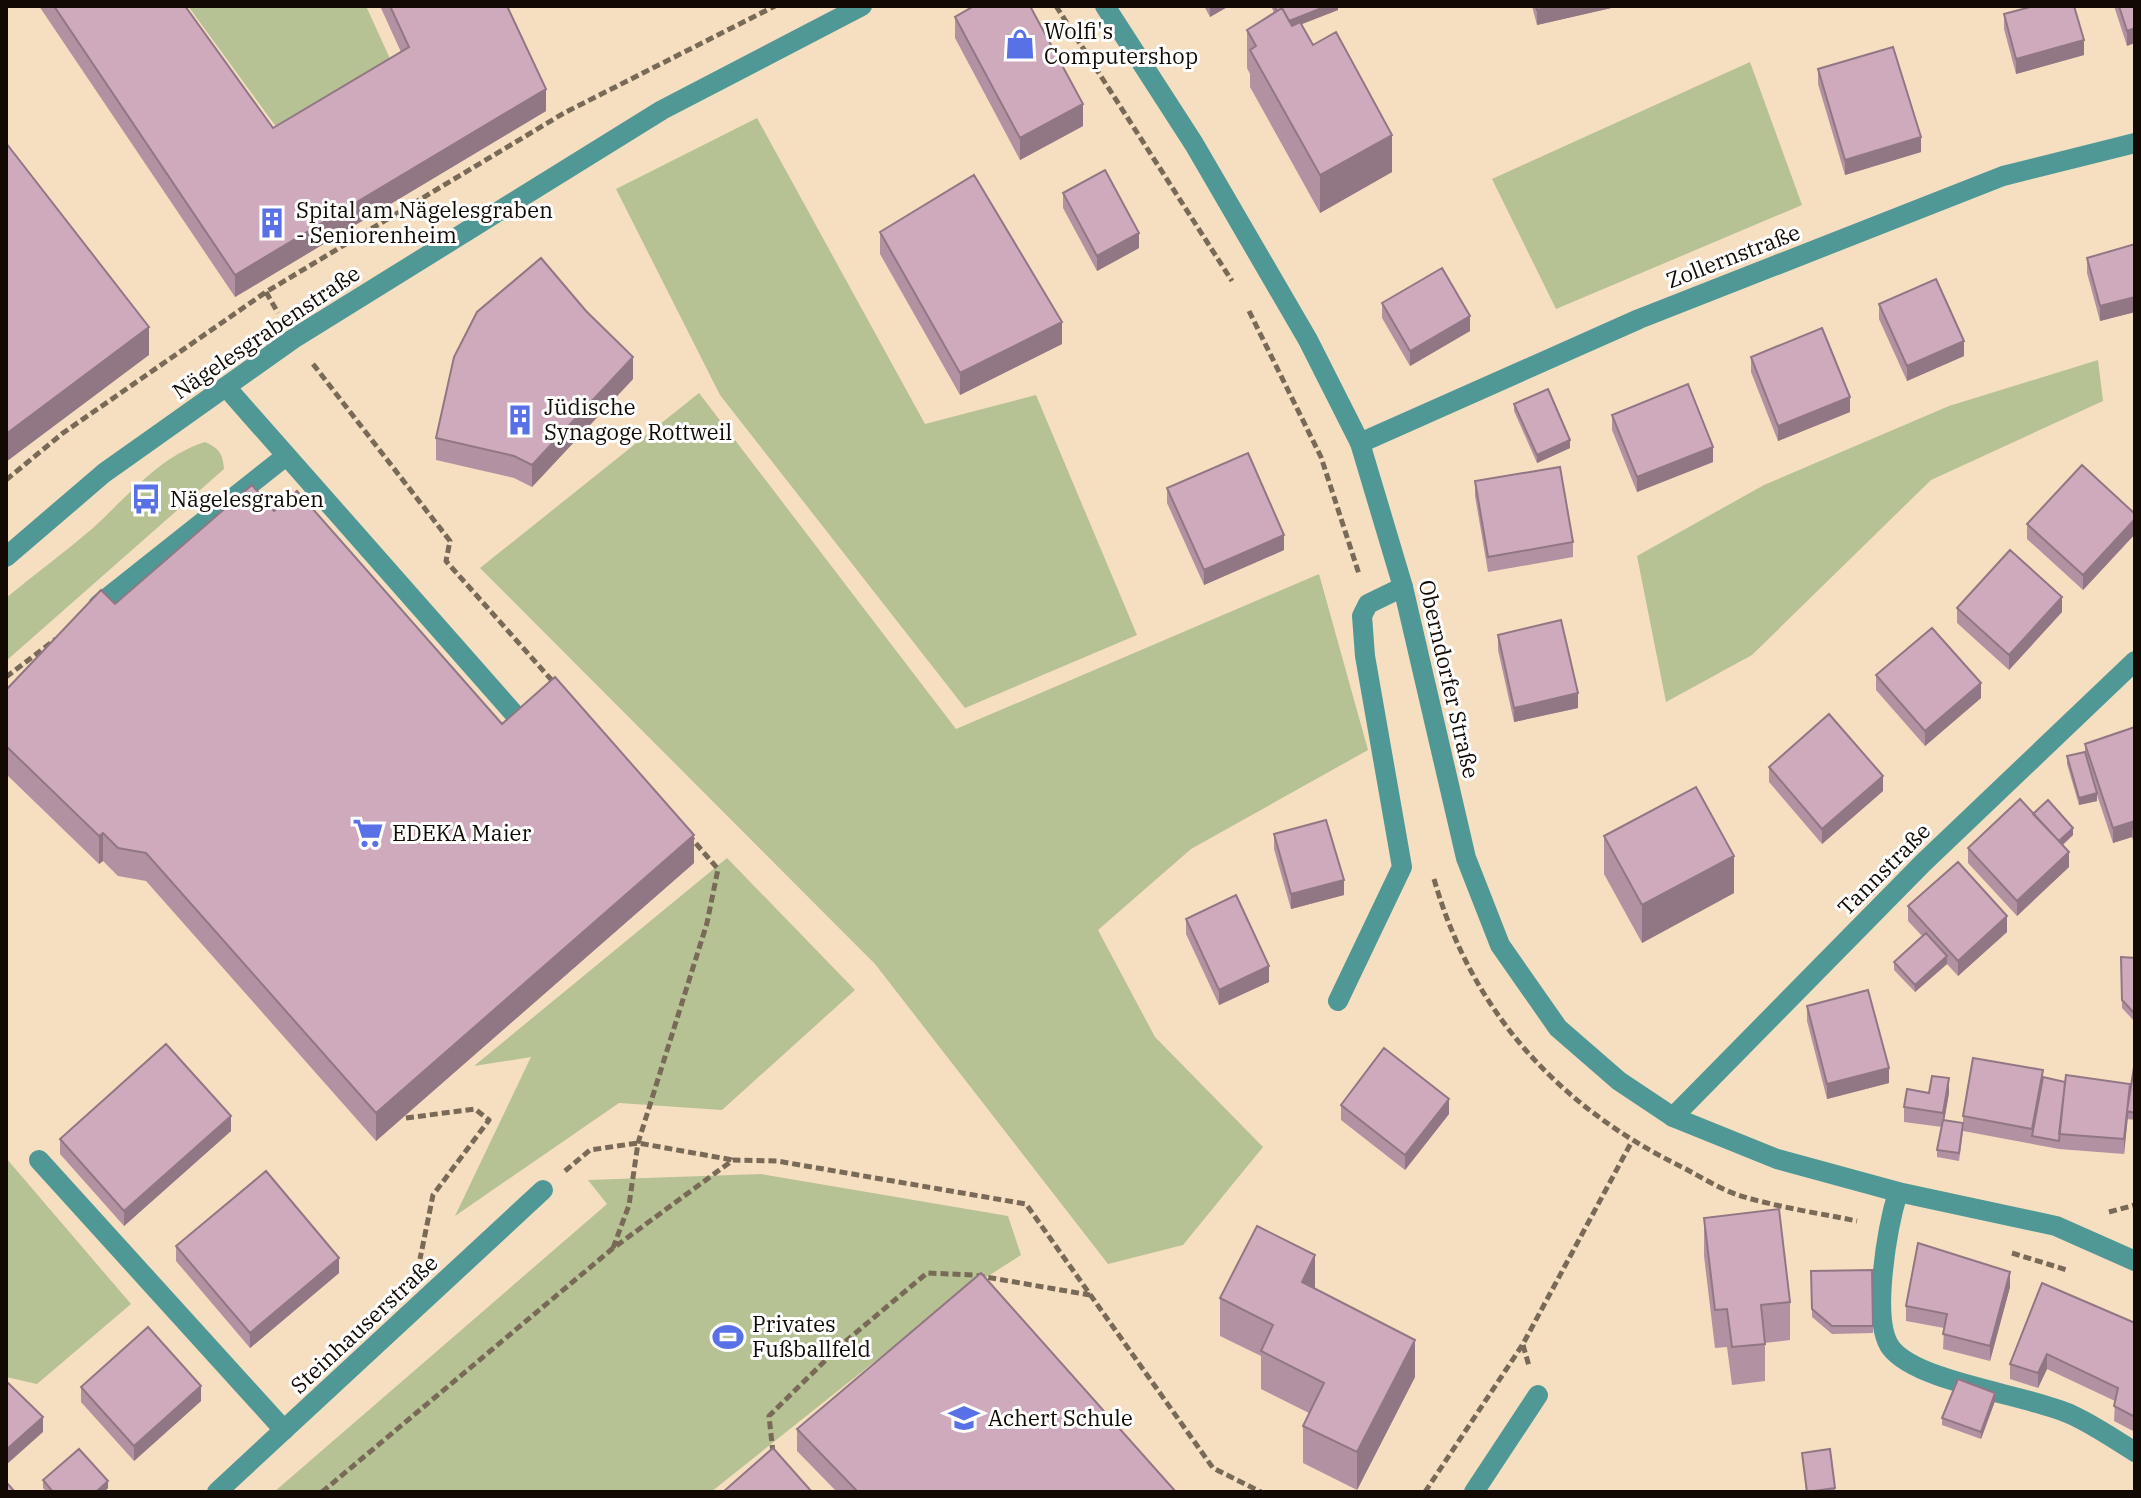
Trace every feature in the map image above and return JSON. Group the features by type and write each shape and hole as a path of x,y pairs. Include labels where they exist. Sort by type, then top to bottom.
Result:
{"street":[{"name":"Nägelesgrabenstraße","path":"6,557 104,473 293,339 662,110 862,6"},
{"name":"Oberndorfer Straße","path":"1105,6 1194,144 1308,340 1360,443 1403,587 1466,858 1500,945 1558,1028 1619,1081 1673,1117 1777,1159 1898,1192 2056,1226 2135,1261"},
{"name":"Zollernstraße","path":"1360,443 1639,319 2003,176 2135,143"},
{"path":"226,387 517,717"},
{"path":"98,605 286,456"},
{"path":"1338,1001 1402,867 1365,656 1362,616 1368,604 1403,587"},
{"name":"Tannstraße","path":"1673,1117 1923,863 2133,667"},
{"path":"39,1160 284,1430"},
{"name":"Steinhauserstraße","path":"217,1492 543,1190"},
{"path":"1898,1192 1888,1227 1881,1295 1889,1346 1915,1368 2071,1414 2135,1452"},
{"path":"1474,1492 1538,1395"}],"path":[{"path":"6,480 63,433 266,292 564,113 775,6"},
{"path":"1056,6 1239,293"},
{"path":"1247,306 1321,457 1368,604"},
{"path":"293,339 450,541 446,561 561,691"},
{"path":"6,677 98,605"},
{"path":"612,1249 629,1205 638,1143 707,923 718,869 686,833"},
{"path":"1433,877 1442,907 1474,977 1520,1047 1559,1086 1631,1143 1737,1194 1888,1227"},
{"path":"406,1118 475,1109 489,1120 433,1195 416,1276 423,1303"},
{"path":"543,1190 590,1150 638,1143 733,1160 777,1161 1026,1204 1213,1468 1261,1492"},
{"path":"1425,1492 1523,1344 1631,1143"},
{"path":"322,1492 612,1249 733,1160"},
{"path":"2006,1251 2074,1272"},
{"path":"773,1462 769,1416 840,1346 927,1273 974,1275 1090,1296"}],"green space":[{"path":"188,6 366,6 392,63 277,128"},
{"path":"1750,62 1802,205 1556,309 1492,179"},
{"path":"757,118 925,424 1036,395 1137,635 965,708 720,395 616,189"},
{"path":"2098,360 2103,401 1931,480 1752,655 1666,702 1637,556 1764,485 1949,406"},
{"path":"699,393 956,729 1319,574 1368,750 1191,849 1098,930 1155,1037 1263,1147 1183,1245 1108,1264 875,964 480,568"},
{"path":"205,442 219,452 224,469 6,661 6,598 93,528 159,467"},
{"path":"727,858 855,990 722,1110 619,1103 455,1216 531,1057 474,1066"},
{"path":"6,1158 131,1304 37,1384 6,1377"},
{"path":"761,1174 1008,1216 1021,1255 957,1296 711,1492 274,1492 607,1204 588,1180"}],"building":[{"name":"Spital am Nägelesgraben - Seniorenheim","path":"54,6 185,6 273,128 409,47 390,6 507,6 546,89 235,275"},
{"path":"974,6 1030,6 1083,104 1020,138 955,17"},
{"path":"1274,6 1327,6 1289,21 1282,8 1277,11"},
{"path":"2034,6 2074,6 2084,40 2016,59 2004,14"},
{"path":"2119,6 2135,6 2135,28 2127,31"},
{"path":"1282,8 1292,26 1300,22 1313,45 1336,32 1392,135 1320,175 1250,50 1256,46 1247,30"},
{"path":"1893,47 1921,137 1845,160 1818,69"},
{"path":"6,143 149,327 6,434"},
{"path":"1105,170 1139,233 1097,256 1063,193"},
{"path":"974,175 1062,322 960,373 880,232"},
{"path":"2135,244 2135,297 2100,306 2087,258"},
{"name":"Jüdische Synagoge Rottweil","path":"541,258 586,311 633,357 532,465 514,456 436,438 454,357 477,312"},
{"path":"1442,268 1470,316 1410,351 1382,303"},
{"path":"1936,279 1964,341 1907,366 1879,304"},
{"path":"1822,328 1850,397 1778,426 1751,357"},
{"path":"1688,384 1713,447 1637,477 1612,415"},
{"path":"1548,389 1570,440 1537,455 1514,404"},
{"path":"1248,453 1284,535 1204,570 1167,488"},
{"path":"2082,465 2135,514 2135,519 2083,575 2027,524"},
{"path":"1560,467 1573,542 1488,557 1475,481"},
{"name":"EDEKA Maier","path":"252,485 274,511 297,491 502,724 555,677 694,835 376,1113 146,853 118,848 103,833 99,836 6,746 6,690 101,590 115,604"},
{"path":"2010,550 2062,597 2009,655 1957,608"},
{"path":"1561,620 1578,693 1514,708 1498,635"},
{"path":"1932,628 1981,683 1925,731 1876,675"},
{"path":"1829,714 1883,776 1822,829 1769,767"},
{"path":"2135,727 2135,821 2113,828 2085,744"},
{"path":"2085,752 2097,793 2079,798 2067,756"},
{"path":"1696,787 1734,856 1642,905 1604,836"},
{"path":"2020,799 2069,852 2017,901 1968,848"},
{"path":"2048,800 2073,828 2059,841 2033,814"},
{"path":"1326,820 1344,880 1291,894 1274,834"},
{"path":"1958,862 2007,916 1958,961 1908,906"},
{"path":"1236,895 1269,966 1219,990 1186,919"},
{"path":"1926,933 1947,956 1915,985 1894,962"},
{"path":"2121,957 2135,958 2135,1014 2122,1000"},
{"path":"1868,990 1889,1068 1827,1084 1807,1006"},
{"path":"166,1044 231,1116 124,1211 60,1139"},
{"path":"1384,1048 1449,1099 1405,1155 1341,1105"},
{"path":"1973,1058 2043,1070 2032,1129 1963,1116"},
{"path":"2135,1067 2135,1113 2127,1111"},
{"path":"2066,1075 2130,1084 2124,1139 2059,1134"},
{"path":"1932,1076 1949,1078 1943,1113 1904,1107 1907,1089 1929,1093"},
{"path":"2043,1077 2065,1082 2059,1141 2032,1136"},
{"path":"1943,1120 1963,1123 1959,1153 1937,1150"},
{"path":"266,1171 339,1258 250,1333 176,1246"},
{"path":"1779,1209 1790,1302 1761,1305 1765,1344 1732,1347 1727,1309 1715,1310 1704,1218"},
{"path":"1257,1226 1315,1255 1302,1282 1415,1340 1357,1452 1303,1426 1324,1383 1261,1351 1273,1325 1220,1298"},
{"path":"1918,1243 2010,1272 1990,1346 1943,1334 1947,1314 1906,1306"},
{"path":"1872,1270 1873,1326 1832,1326 1812,1309 1811,1271"},
{"name":"Achert Schule","path":"981,1273 1176,1492 858,1492 797,1429"},
{"path":"2042,1283 2135,1323 2135,1417 2114,1406 2118,1388 2047,1354 2038,1373 2010,1364"},
{"path":"148,1327 201,1386 134,1446 81,1387"},
{"path":"1958,1379 1995,1393 1981,1432 1942,1418"},
{"path":"6,1381 43,1417 6,1450"},
{"path":"773,1448 812,1492 723,1492"},
{"path":"79,1449 108,1481 96,1492 53,1492 43,1480"},
{"path":"1830,1449 1835,1488 1807,1492 1802,1453"},
{"path":"6,1482 15,1492 6,1492"}],"place":[{"name":"Wolfi's Computershop","path":"1020,44"},
{"name":"Spital am Nägelesgraben - Seniorenheim","path":"272,223"},
{"name":"Jüdische Synagoge Rottweil","path":"520,420"},
{"name":"Nägelesgraben","path":"146,499"},
{"name":"EDEKA Maier","path":"368,833"},
{"name":"Privates Fußballfeld","path":"728,1337"},
{"name":"Achert Schule","path":"964,1418"}]}
